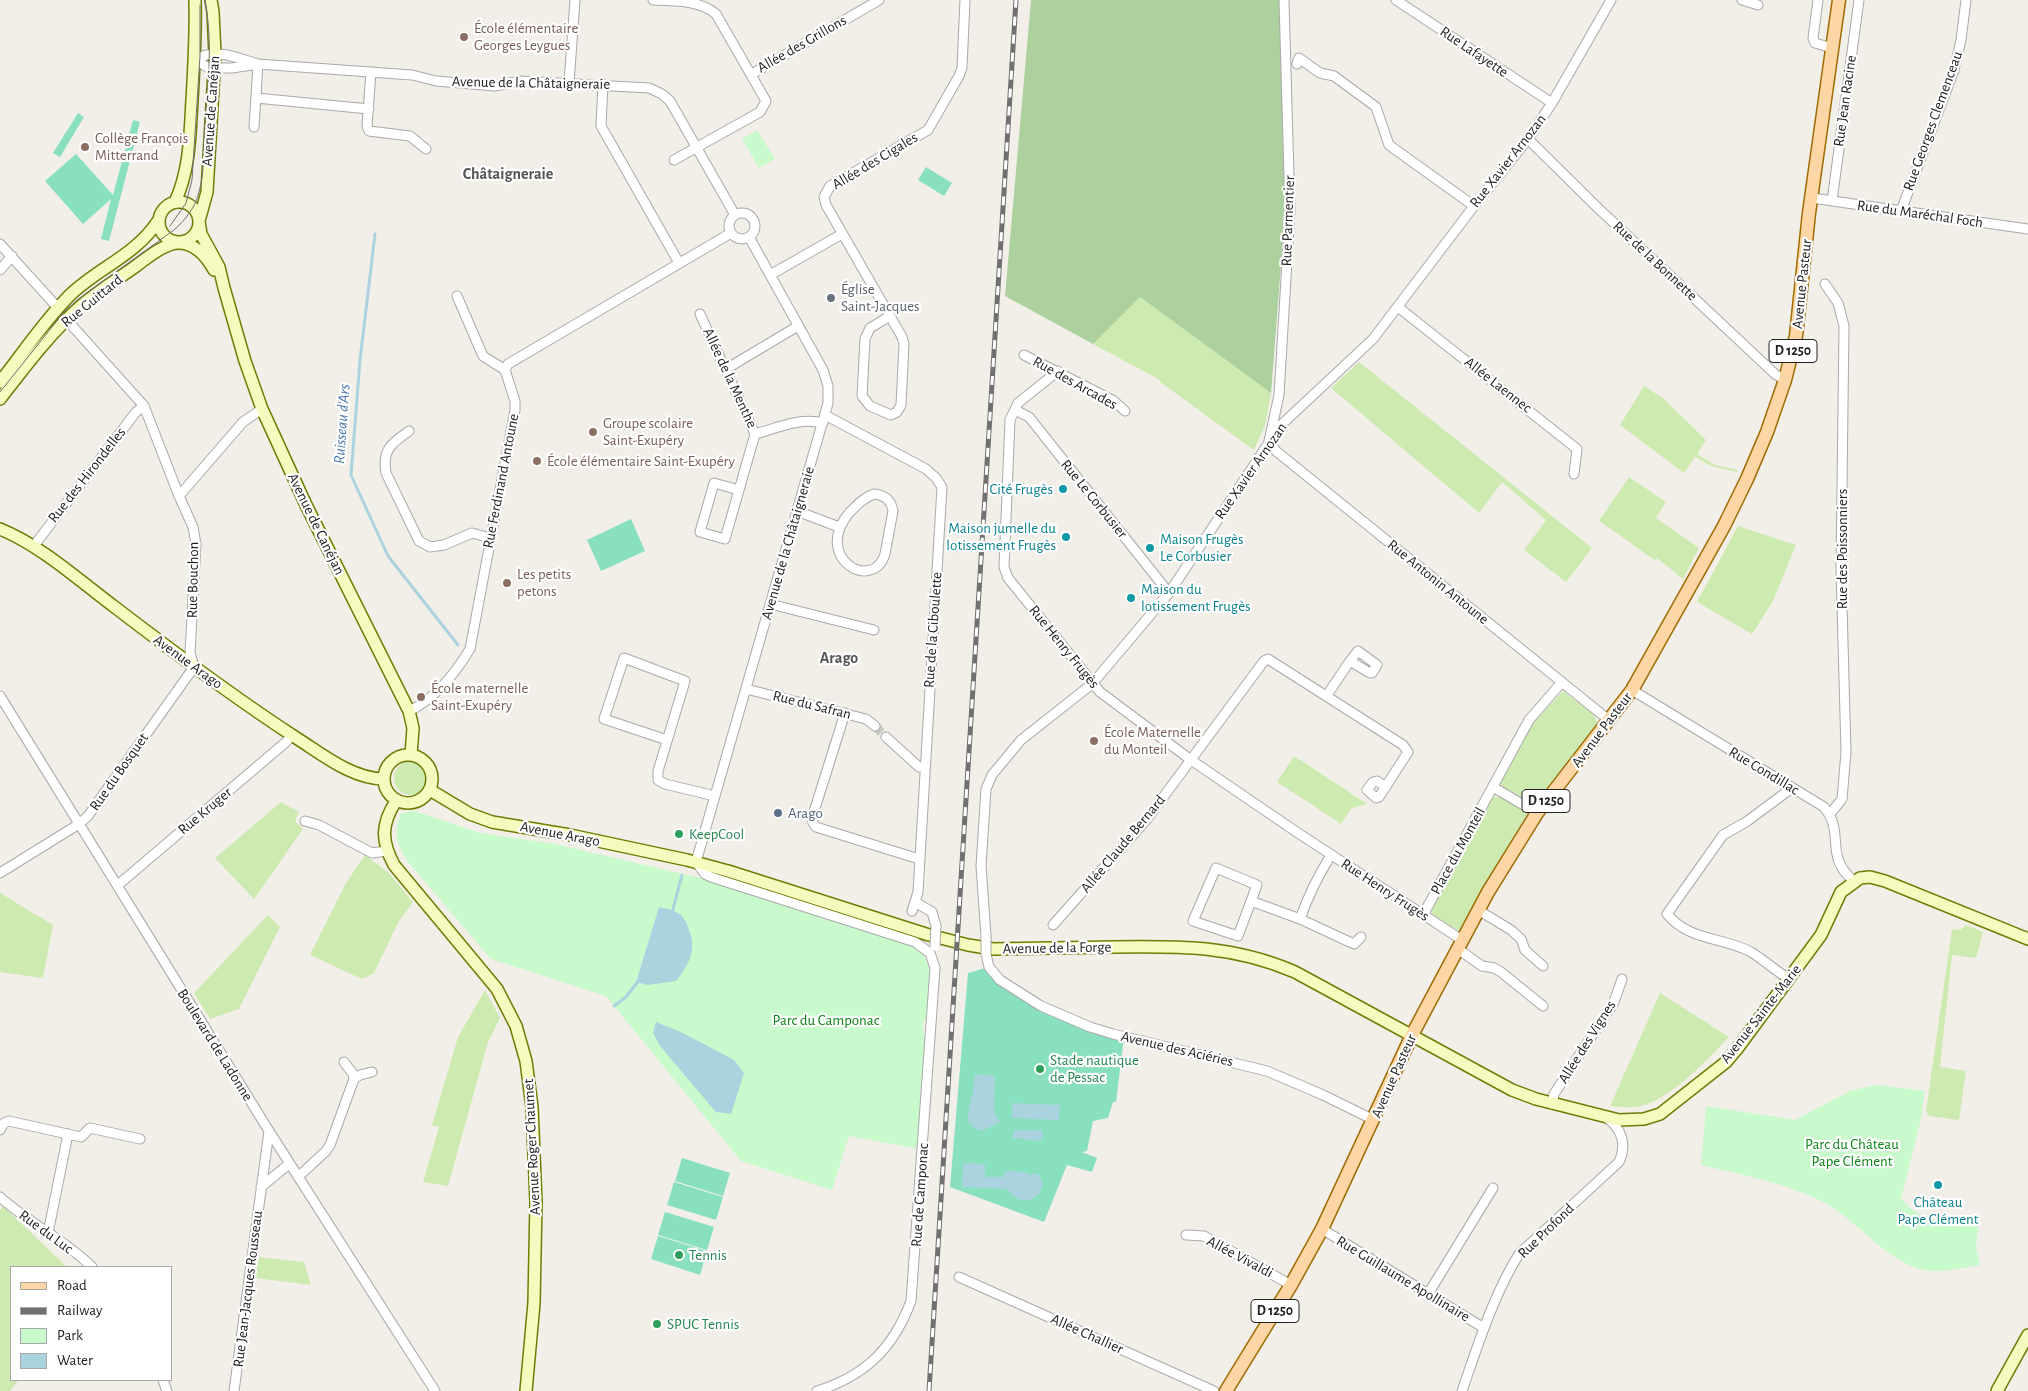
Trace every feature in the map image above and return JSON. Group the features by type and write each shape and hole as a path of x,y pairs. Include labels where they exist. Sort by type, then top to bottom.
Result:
{"main road":[{"name":"Avenue de Canéjan","path":"195,0 195,60 185,175 175,202 162,210 158,221 159,228 165,237 192,245 203,254 224,288"},
{"name":"Avenue de Canéjan","path":"179,242 191,238 199,228 206,192 215,68 211,0"},
{"name":"Avenue Pasteur","path":"1226,1391 1291,1285 1322,1230 1412,1035 1478,910 1536,813 1610,721 1632,690 1720,534 1748,479 1785,380 1796,336 1812,198 1839,0"},
{"name":"Avenue de Canéjan","path":"175,202 190,205 197,211 201,234 219,267 245,362 262,409 308,510 409,711 413,735 411,755"},
{"name":"Rue Guittard","path":"0,382 58,308 72,294 134,248 148,235 158,221"},
{"name":"Rue Guittard","path":"0,399 66,320 97,293 144,260 179,242"},
{"name":"Avenue Arago","path":"0,530 33,546 194,667 292,735 353,771 376,779 384,779"},
{"path":"411,755 418,757 429,768 432,775 430,790 419,801 411,804 396,800 388,794 384,779 386,769 392,761 401,756 411,755"},
{"name":"Avenue Arago","path":"430,790 470,814 492,822 570,835 696,862"},
{"name":"Avenue Roger Chaumet","path":"396,800 388,814 385,825 387,851 394,865 489,977 511,1014 523,1048 532,1100 536,1202 533,1312 526,1391"},
{"name":"Avenue de la Forge","path":"696,862 929,935 978,947 994,949 1186,946 1239,953 1296,972 1412,1035"},
{"path":"1854,881 1860,878 1884,881 2028,939"},
{"name":"Avenue Sainte-Marie","path":"1412,1035 1503,1086 1552,1104 1619,1120 1644,1120 1660,1114 1726,1062 1789,980 1825,929 1841,892 1854,881"},
{"path":"1997,1391 2028,1335"}],"street":[{"path":"569,83 575,0"},
{"path":"653,0 694,3 711,9 716,14 765,98 763,109 674,160"},
{"name":"Allée des Grillons","path":"752,74 878,0"},
{"name":"Allée des Cigales","path":"890,316 870,328 865,339 862,396 870,406 891,415 897,412 901,404 904,344 890,316 826,205 824,197 830,186 928,130 962,68 965,0"},
{"name":"Rue Parmentier","path":"1269,440 1279,395 1290,211 1284,0"},
{"name":"Rue Lafayette","path":"1396,0 1552,103"},
{"name":"Rue Xavier Arnozan","path":"988,967 981,866 986,789 992,775 1021,740 1092,684 1169,593 1280,426 1373,339 1474,206 1528,139 1552,103 1611,0"},
{"path":"1742,0 1758,4"},
{"path":"1818,0 1813,38 1815,43 1832,48"},
{"name":"Rue Jean Racine","path":"1832,201 1859,0"},
{"name":"Rue Georges Clemenceau","path":"1901,211 1954,70 1963,32 1966,0"},
{"path":"215,54 200,56 195,60 209,68 215,68"},
{"name":"Avenue de la Châtaigneraie","path":"215,54 258,64 412,75 436,82 495,86 514,82 642,86 662,94 670,101 736,214"},
{"path":"1297,64 1300,58 1320,73 1334,76 1376,107 1389,145 1474,206"},
{"path":"254,127 258,64"},
{"name":"Avenue de la Châtaigneraie","path":"215,68 258,64"},
{"path":"371,72 367,126 372,132 410,136 426,149"},
{"path":"602,84 601,126 650,209 679,263"},
{"path":"256,98 368,109"},
{"name":"Rue de la Bonnette","path":"1528,139 1593,203 1775,374 1785,380"},
{"name":"Rue du Maréchal Foch","path":"1812,198 2028,229"},
{"path":"736,214 747,214 753,219 755,227 749,237 739,239 731,233 730,223 736,214"},
{"path":"457,296 483,356 505,370 514,359 731,233"},
{"path":"770,275 842,234"},
{"name":"Avenue de la Châtaigneraie","path":"696,862 824,419 829,395 826,378 749,237"},
{"path":"0,244 58,308"},
{"path":"0,270 12,256"},
{"name":"Rue des Poissonniers","path":"1825,284 1838,303 1844,326 1841,570 1846,752 1842,799 1830,814"},
{"name":"Allée Laennec","path":"1398,307 1577,449 1574,474"},
{"name":"Allée de la Menthe","path":"700,314 755,434 803,420 824,419"},
{"path":"66,320 144,406"},
{"path":"726,369 798,326"},
{"name":"Rue des Arcades","path":"1024,355 1114,401 1125,411"},
{"name":"Rue Ferdinand Antoune","path":"409,711 428,701 470,649 515,410 515,401 505,370"},
{"name":"Rue Henry Frugès","path":"1058,371 1018,403 1010,420 1004,567 1008,578 1100,692 1191,760 1423,915 1460,945 1482,966 1494,968 1501,972 1544,1006"},
{"name":"Rue Bouchon","path":"144,406 193,527 196,544 190,653 194,667"},
{"name":"Rue des Hirondelles","path":"33,546 136,412 144,406"},
{"path":"179,496 243,422 262,409"},
{"name":"Rue Le Corbusier","path":"1015,410 1029,417 1169,593"},
{"name":"Rue de la Ciboulette","path":"824,419 926,469 942,487 918,892 912,911"},
{"path":"409,430 390,445 384,461 386,473 419,541 430,547 444,545 472,533 490,538"},
{"path":"739,490 714,483 700,532 725,539 739,490 755,434"},
{"name":"Rue Antonin Antoune","path":"1269,440 1276,451 1610,721"},
{"path":"874,494 885,497 892,506 893,511 885,554 881,564 872,570 852,568 843,559 837,547 839,527 853,509 868,496 874,494"},
{"path":"797,511 839,527"},
{"path":"770,604 874,630"},
{"path":"667,740 604,719 624,658 685,681 658,771 658,780 665,784 715,796"},
{"name":"Allée Claude Bernard","path":"1053,925 1147,818 1264,661 1268,659 1327,695"},
{"path":"1350,661 1327,695 1404,745 1408,752 1386,787"},
{"name":"Rue du Bosquet","path":"0,873 79,824 88,816 194,667"},
{"name":"Place du Monteil","path":"1423,915 1529,720 1562,682"},
{"name":"Rue du Safran","path":"746,689 866,719 875,726"},
{"name":"Rue Condillac","path":"1632,690 1824,807 1830,814"},
{"name":"Boulevard de Ladonne","path":"0,696 289,1164 435,1391"},
{"path":"845,713 812,823 816,827 919,859"},
{"name":"Rue Kruger","path":"118,885 292,735"},
{"path":"886,737 920,767 925,768"},
{"path":"1493,787 1536,813"},
{"path":"1789,980 1750,952 1694,934 1679,926 1667,914 1723,835 1746,822 1792,788"},
{"path":"1830,814 1833,824 1836,858 1842,869 1854,881"},
{"path":"305,821 319,825 372,853 387,851"},
{"path":"1300,919 1318,875 1331,855"},
{"path":"696,862 705,874 915,942 933,950"},
{"path":"1216,868 1257,885 1252,901 1238,936 1193,922 1216,868"},
{"path":"1252,901 1300,919 1354,944 1361,937"},
{"name":"Rue de Camponac","path":"817,1391 853,1376 876,1359 894,1337 911,1301 935,980 933,950 936,926 932,912 915,902"},
{"path":"1478,910 1512,930 1521,939 1525,950 1543,966"},
{"name":"Avenue des Aciéries","path":"988,967 1000,980 1041,1006 1090,1027 1152,1045 1229,1060 1267,1070 1374,1120"},
{"name":"Allée des Vignes","path":"1552,1104 1554,1094 1614,1002 1622,980"},
{"path":"298,1177 330,1145 354,1079 353,1074 344,1062"},
{"path":"354,1079 360,1075 372,1072"},
{"name":"Rue Profond","path":"1462,1391 1484,1328 1509,1269 1519,1254 1619,1162 1624,1148 1622,1139 1616,1127 1604,1116"},
{"path":"0,1130 4,1123 9,1121 81,1137 90,1128 140,1139"},
{"name":"Rue Jean-Jacques Rousseau","path":"234,1391 269,1131"},
{"path":"48,1233 68,1134"},
{"path":"261,1187 289,1164"},
{"path":"1428,1294 1493,1188"},
{"name":"Rue du Luc","path":"0,1196 28,1220 91,1266"},
{"name":"Rue Guillaume Apollinaire","path":"1322,1230 1484,1328"},
{"name":"Allée Vivaldi","path":"1186,1235 1204,1236 1291,1285"},
{"name":"Allée Challier","path":"959,1278 1214,1391"}],"green space":[{"path":"1031,0 1280,0 1285,213 1271,393 1140,297 1093,344 1005,296"},
{"path":"78,113 84,117 60,157 53,153"},
{"path":"133,120 140,122 109,241 101,239 111,199 83,224 45,181 76,154 113,195"},
{"path":"757,130 775,159 759,168 742,139"},
{"path":"926,167 952,183 944,196 918,180"},
{"path":"1140,297 1271,393 1265,425 1254,450 1160,382 1160,380 1093,344"},
{"path":"1359,362 1592,548 1566,582 1524,550 1546,520 1502,482 1479,513 1331,388"},
{"path":"1644,386 1664,399 1706,440 1697,454 1715,465 1738,470 1737,472 1711,466 1695,457 1684,473 1620,425"},
{"path":"1629,477 1666,502 1656,518 1699,548 1683,579 1657,558 1655,560 1599,521"},
{"path":"631,519 645,551 601,571 587,540"},
{"path":"1738,526 1796,545 1773,601 1752,634 1697,602"},
{"path":"1563,691 1593,714 1599,725 1535,805 1528,805 1529,802 1510,790 1508,792 1501,787 1501,782 1532,724"},
{"path":"1294,756 1367,804 1352,808 1341,824 1277,782"},
{"path":"411,761 423,766 428,778 423,790 411,795 399,790 394,778 399,766"},
{"path":"1494,797 1501,797 1526,811 1527,814 1460,929 1457,930 1432,914 1431,910 1490,801"},
{"path":"281,802 299,812 295,821 303,829 254,899 215,858"},
{"name":"Parc du Camponac","path":"415,811 480,833 555,844 709,880 897,941 901,940 917,948 929,966 931,976 928,1015 923,1023 926,1041 920,1097 919,1149 849,1136 832,1190 741,1161 606,996 491,959 409,863 397,839 397,827 401,813","holes":["659,907 677,912 648,985 636,981","656,1023 683,1033 731,1114 716,1112"]},
{"path":"365,855 389,873 413,902 399,921 374,973 362,979 310,955 346,883"},
{"path":"0,893 53,925 43,978 0,972"},
{"path":"268,915 280,927 239,1009 210,1019 194,993"},
{"path":"1966,925 1983,932 1976,958 1952,955 1940,1067 1966,1071 1959,1120 1929,1116 1926,1111 1952,929 1960,930"},
{"name":"Stade nautique de Pessac","path":"989,967 1041,1006 1124,1037 1116,1102 1113,1102 1108,1118 1093,1121 1087,1151 1082,1152 1097,1158 1092,1172 1067,1165 1044,1222 950,1187 968,973"},
{"path":"485,990 500,1018 488,1042 448,1186 423,1182 439,1127 432,1125 458,1037"},
{"path":"1660,993 1729,1037 1688,1077 1653,1102 1641,1106 1610,1106"},
{"name":"Parc du Château Pape Clément","path":"1876,1085 1925,1091 1921,1119 1901,1199 1913,1210 1925,1216 1949,1221 1969,1217 1979,1221 1976,1247 1980,1265 1936,1271 1915,1268 1888,1252 1838,1211 1825,1203 1796,1190 1764,1180 1701,1165 1706,1106 1795,1120 1850,1091"},
{"path":"682,1158 730,1173 723,1196 675,1181"},
{"name":"Tennis","path":"674,1182 723,1197 716,1220 667,1205"},
{"path":"3,1206 66,1266 10,1266 10,1381 18,1381 10,1391 0,1391 0,1210"},
{"name":"Tennis","path":"665,1212 714,1227 707,1250 658,1235"},
{"name":"Tennis","path":"658,1236 707,1251 700,1275 651,1259"},
{"path":"258,1257 304,1262 311,1285 256,1278"}],"water":[{"path":"659,907 676,912 684,918 691,937 692,951 685,969 676,981 648,985 636,982"},
{"path":"656,1022 683,1033 734,1060 744,1073 731,1114 716,1112 660,1046 653,1033"},
{"path":"975,1074 994,1076 995,1078 994,1112 1000,1122 982,1131 974,1128 967,1120"},
{"path":"1012,1103 1060,1105 1059,1120 1012,1118"},
{"path":"1014,1130 1042,1130 1043,1136 1040,1141 1012,1138"},
{"path":"963,1163 985,1164 985,1177 1004,1177 1007,1171 1026,1172 1030,1175 1036,1173 1043,1185 1041,1191 1030,1200 1022,1200 1015,1197 1007,1189 962,1187"}],"waterway":[{"name":"Ruisseau d'Ars","path":"375,234 360,360 351,475 388,556 458,645"},
{"name":"Ruisseau d'Ars","path":"672,913 682,875"},
{"name":"Ruisseau d'Ars","path":"614,1006 626,997 640,979"}],"tunnel":[{"path":"875,726 886,737"}],"tram line":[{"path":"0,392 64,312 77,300 174,230 192,208 201,184 204,160 209,48 205,0"},
{"path":"170,226 186,203 192,180 200,56 200,5"}],"railway":[{"path":"929,1391 1016,0"}],"place":[{"name":"École élémentaire Georges Leygues","path":"464,37"},
{"name":"Collège François Mitterrand","path":"85,147"},
{"name":"Église Saint-Jacques","path":"831,298"},
{"name":"Groupe scolaire Saint-Exupéry","path":"593,432"},
{"name":"École élémentaire Saint-Exupéry","path":"537,461"},
{"name":"Cité Frugès","path":"1063,489"},
{"name":"Maison jumelle du lotissement Frugès","path":"1066,537"},
{"name":"Maison Frugès Le Corbusier","path":"1150,548"},
{"name":"Les petits petons","path":"507,583"},
{"name":"Maison du lotissement Frugès","path":"1131,598"},
{"name":"École maternelle Saint-Exupéry","path":"421,697"},
{"name":"École Maternelle du Monteil","path":"1094,741"},
{"name":"Arago","path":"778,813"},
{"name":"KeepCool","path":"679,834"},
{"name":"Stade nautique de Pessac","path":"1040,1069"},
{"name":"Château Pape Clément","path":"1938,1185"},
{"name":"Tennis","path":"679,1255"},
{"name":"SPUC Tennis","path":"657,1324"}],"district":[{"name":"Châtaigneraie","path":"508,174"},
{"name":"Arago","path":"839,658"}]}
